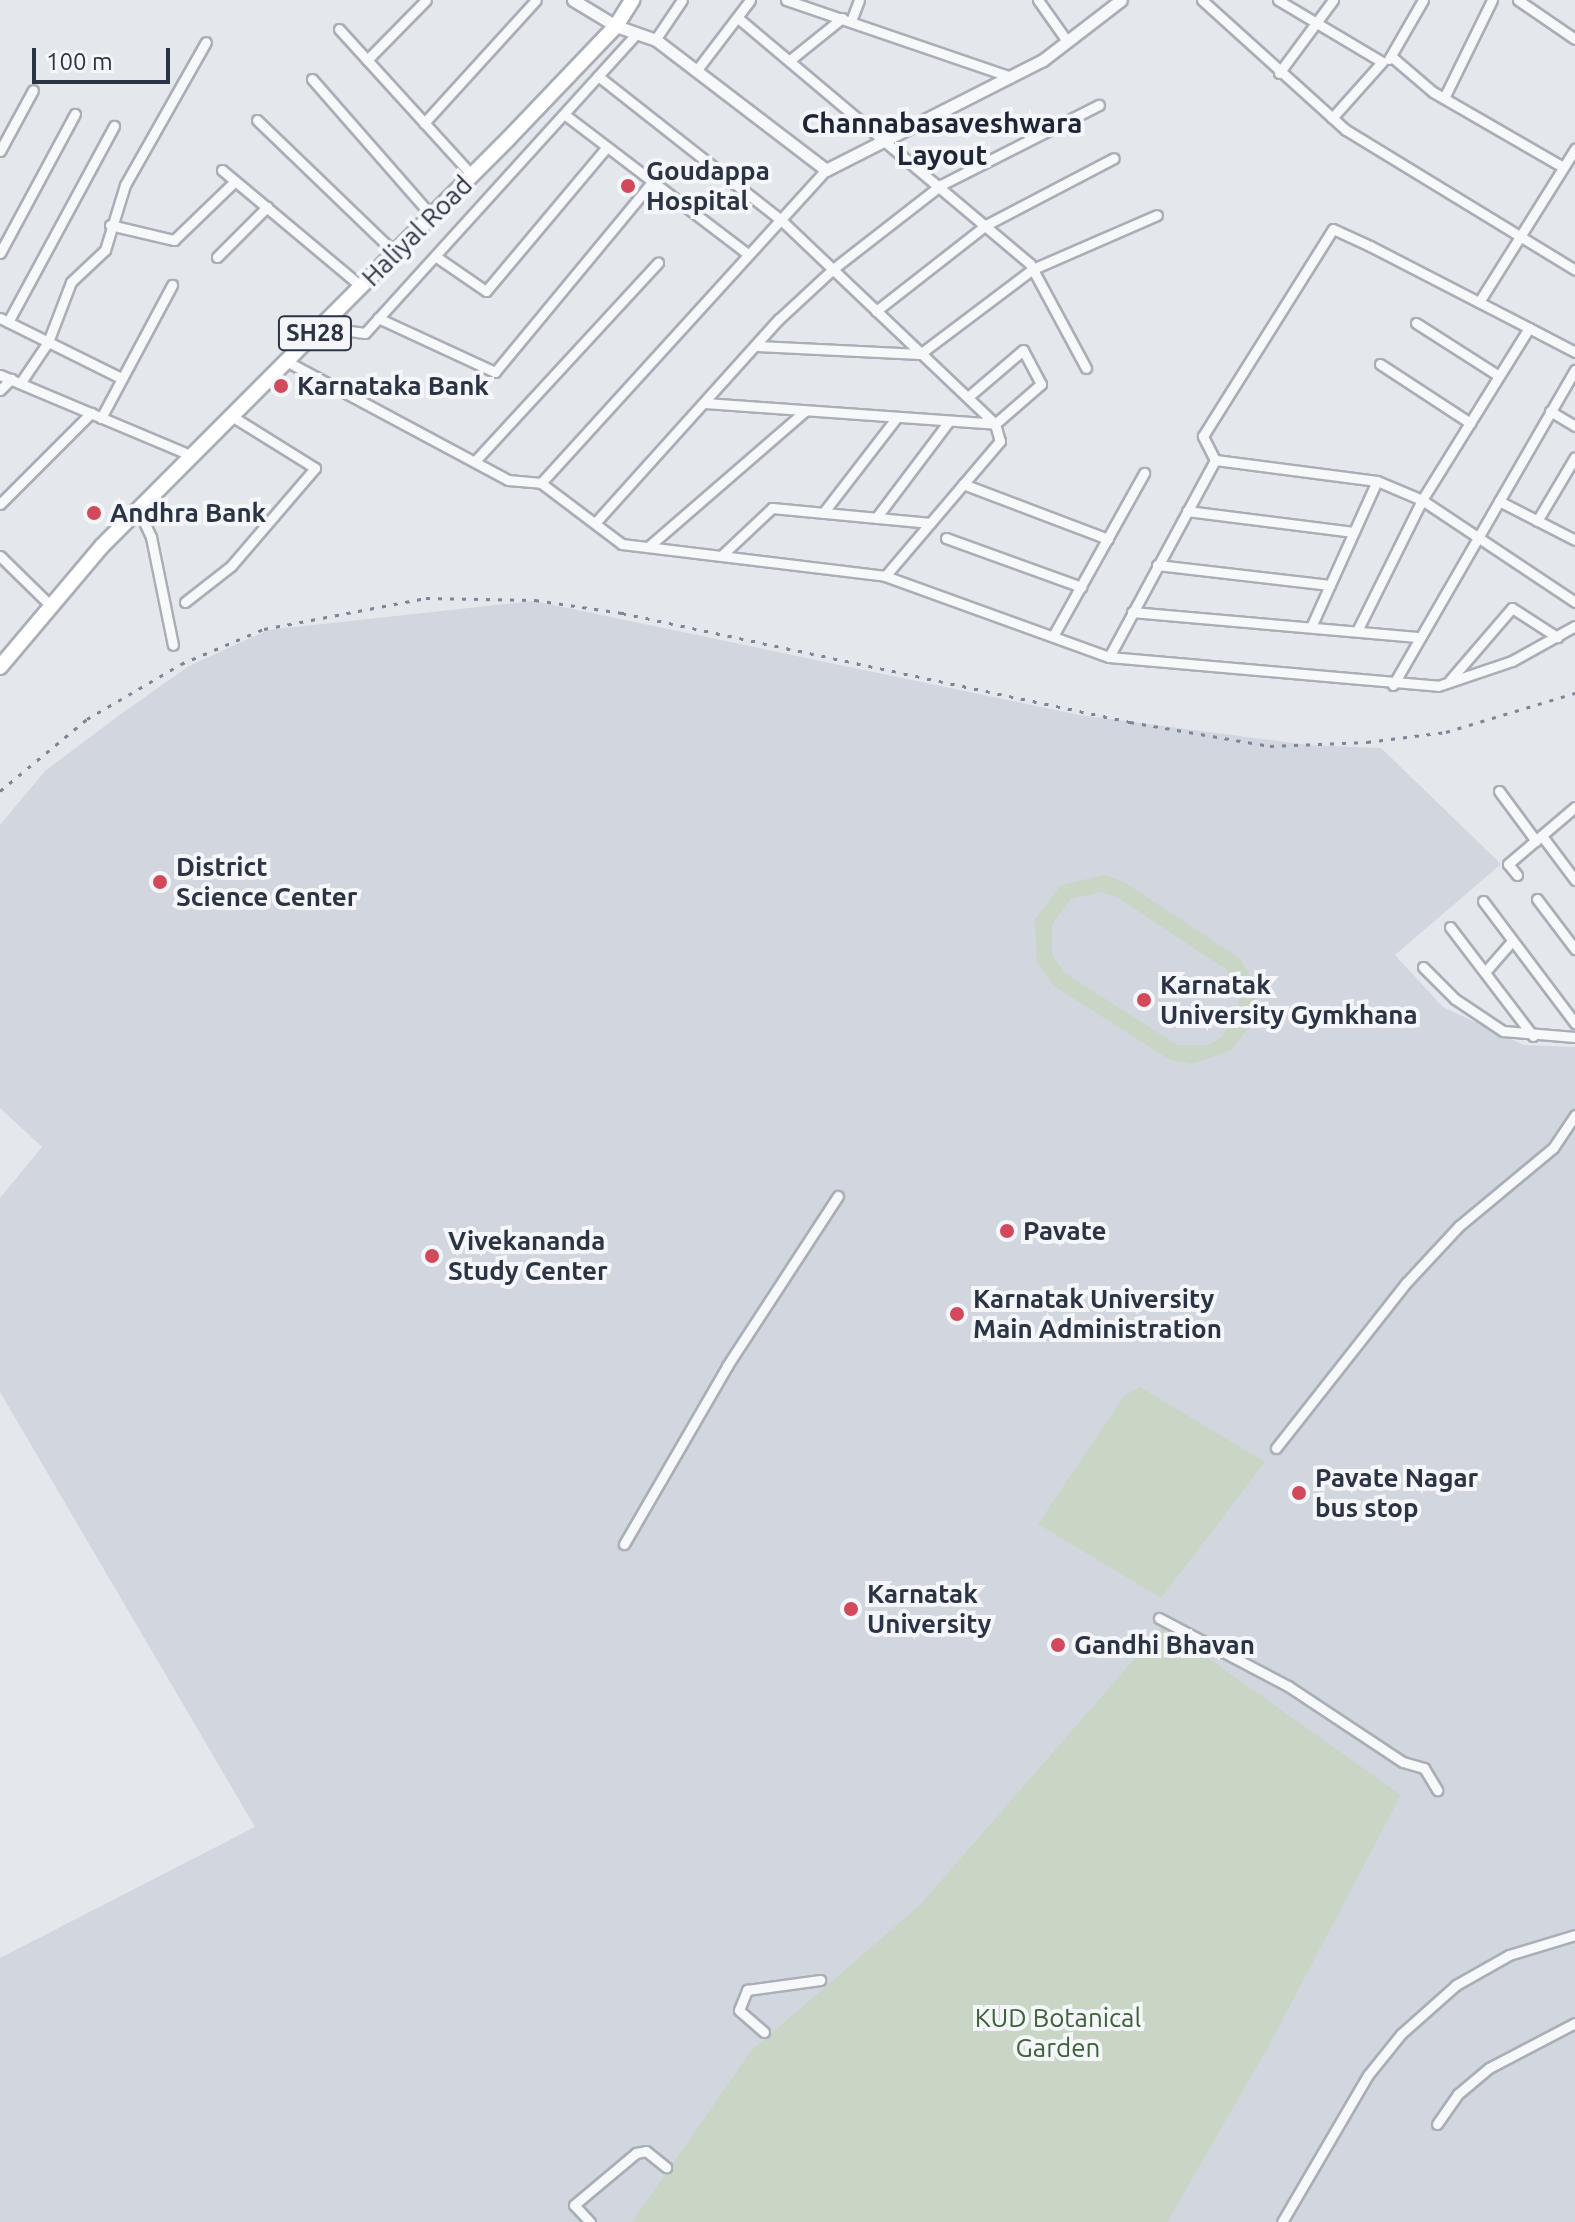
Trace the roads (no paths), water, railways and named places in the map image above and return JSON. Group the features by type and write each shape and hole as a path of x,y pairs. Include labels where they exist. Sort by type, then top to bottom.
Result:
{"main road":[{"name":"Haliyal Road","path":"2,661 138,509 472,175 616,26 632,0"}],"street":[{"path":"367,60 426,0"},
{"path":"424,123 536,0"},
{"path":"573,0 616,26 655,40 826,170"},
{"path":"655,40 682,0"},
{"path":"696,71 750,0"},
{"path":"786,0 1011,77"},
{"path":"790,60 846,20 859,0"},
{"path":"1038,0 1067,41"},
{"path":"541,483 826,170 890,141 1011,77 1067,41 1121,0"},
{"path":"1202,0 1332,118 1575,270"},
{"path":"1278,0 1379,57 1382,68"},
{"path":"1279,73 1333,0"},
{"path":"1332,118 1392,57 1423,0"},
{"path":"1444,98 1492,0"},
{"path":"1518,0 1575,39"},
{"path":"738,18 890,141 1033,269 1086,368"},
{"path":"339,29 472,175"},
{"path":"321,327 365,333 637,33"},
{"path":"0,390 16,380 48,342 71,282 105,250 110,225 125,185 206,42"},
{"path":"1392,57 1444,98 1563,167"},
{"path":"598,76 780,219 995,424 1000,441 885,576"},
{"path":"312,79 432,216"},
{"path":"0,151 33,90"},
{"path":"595,523 757,346 833,269 941,185 1099,105"},
{"path":"0,253 75,114"},
{"path":"564,114 748,254"},
{"path":"257,120 395,253"},
{"path":"114,126 4,320 119,377"},
{"path":"435,256 486,291 607,147"},
{"path":"1479,302 1575,149"},
{"path":"876,311 986,225 1114,158"},
{"path":"222,170 362,287"},
{"path":"110,225 174,240 235,181"},
{"path":"378,318 495,372 652,182"},
{"path":"217,257 267,207"},
{"path":"757,346 920,354 1033,269 1157,215"},
{"path":"1215,460 1203,436 1333,229 1575,352"},
{"path":"475,461 658,263"},
{"path":"0,504 96,415 172,285"},
{"path":"1416,323 1499,376"},
{"path":"1357,631 1422,500 1529,328"},
{"path":"705,403 995,424 1041,384 1023,350 968,397"},
{"path":"286,361 508,480 541,483 622,544 885,576 1109,657 1393,685 1447,682 1512,661 1575,626"},
{"path":"1380,364 1470,423"},
{"path":"1393,685 1575,370"},
{"path":"0,375 190,455"},
{"path":"648,547 805,411"},
{"path":"1550,411 1575,426"},
{"path":"185,602 231,566 315,468 230,415"},
{"path":"823,513 897,417"},
{"path":"876,518 949,421"},
{"path":"1537,521 1575,457"},
{"path":"1215,460 1377,481 1422,500 1476,540 1575,602"},
{"path":"1109,657 1215,460"},
{"path":"1053,636 1144,473"},
{"path":"1311,627 1377,481"},
{"path":"963,484 1108,539"},
{"path":"1499,501 1575,540"},
{"path":"721,556 772,508 930,523"},
{"path":"138,509 151,537 173,645"},
{"path":"1187,511 1354,532"},
{"path":"946,538 1081,587"},
{"path":"0,556 51,606"},
{"path":"1157,565 1330,585"},
{"path":"1447,682 1512,608 1557,637"},
{"path":"1132,612 1420,637"},
{"path":"1499,791 1575,880"},
{"path":"1517,875 1508,864 1575,807"},
{"path":"1537,899 1575,949"},
{"path":"1483,901 1575,1023"},
{"path":"1450,927 1533,1036"},
{"path":"1485,972 1512,941"},
{"path":"1423,967 1455,999 1503,1031 1533,1036 1575,1037"},
{"path":"1276,1448 1406,1283 1459,1226 1553,1148 1575,1115"},
{"path":"624,1544 727,1366 838,1196"},
{"path":"1159,1618 1288,1686 1403,1762 1424,1768 1437,1790"},
{"path":"1282,2222 1368,2075 1401,2034 1469,1978 1509,1955 1575,1935"},
{"path":"764,2032 739,2010 747,1990 820,1980"},
{"path":"1437,2124 1458,2094 1489,2068 1575,2023"},
{"path":"590,2222 574,2205 636,2153 646,2151 666,2167"}],"railway":[{"path":"0,791 87,719 181,664 264,629 426,598 535,600 622,613 1130,722 1270,746 1367,742 1446,732 1575,693"}],"place":[{"name":"Goudappa Hospital","path":"628,186"},
{"name":"Karnataka Bank","path":"281,386"},
{"name":"Andhra Bank","path":"94,513"},
{"name":"District Science Center","path":"160,882"},
{"name":"Karnatak University Gymkhana","path":"1144,1000"},
{"name":"Pavate","path":"1007,1231"},
{"name":"Vivekananda Study Center","path":"432,1256"},
{"name":"Karnatak University Main Administration","path":"957,1314"},
{"name":"Pavate Nagar bus stop","path":"1299,1493"},
{"name":"Karnatak University","path":"851,1609"},
{"name":"Gandhi Bhavan","path":"1058,1645"}],"district":[{"name":"Channabasaveshwara Layout","path":"942,139"}],"park label":[{"name":"KUD Botanical Garden","path":"1058,2033"}]}
